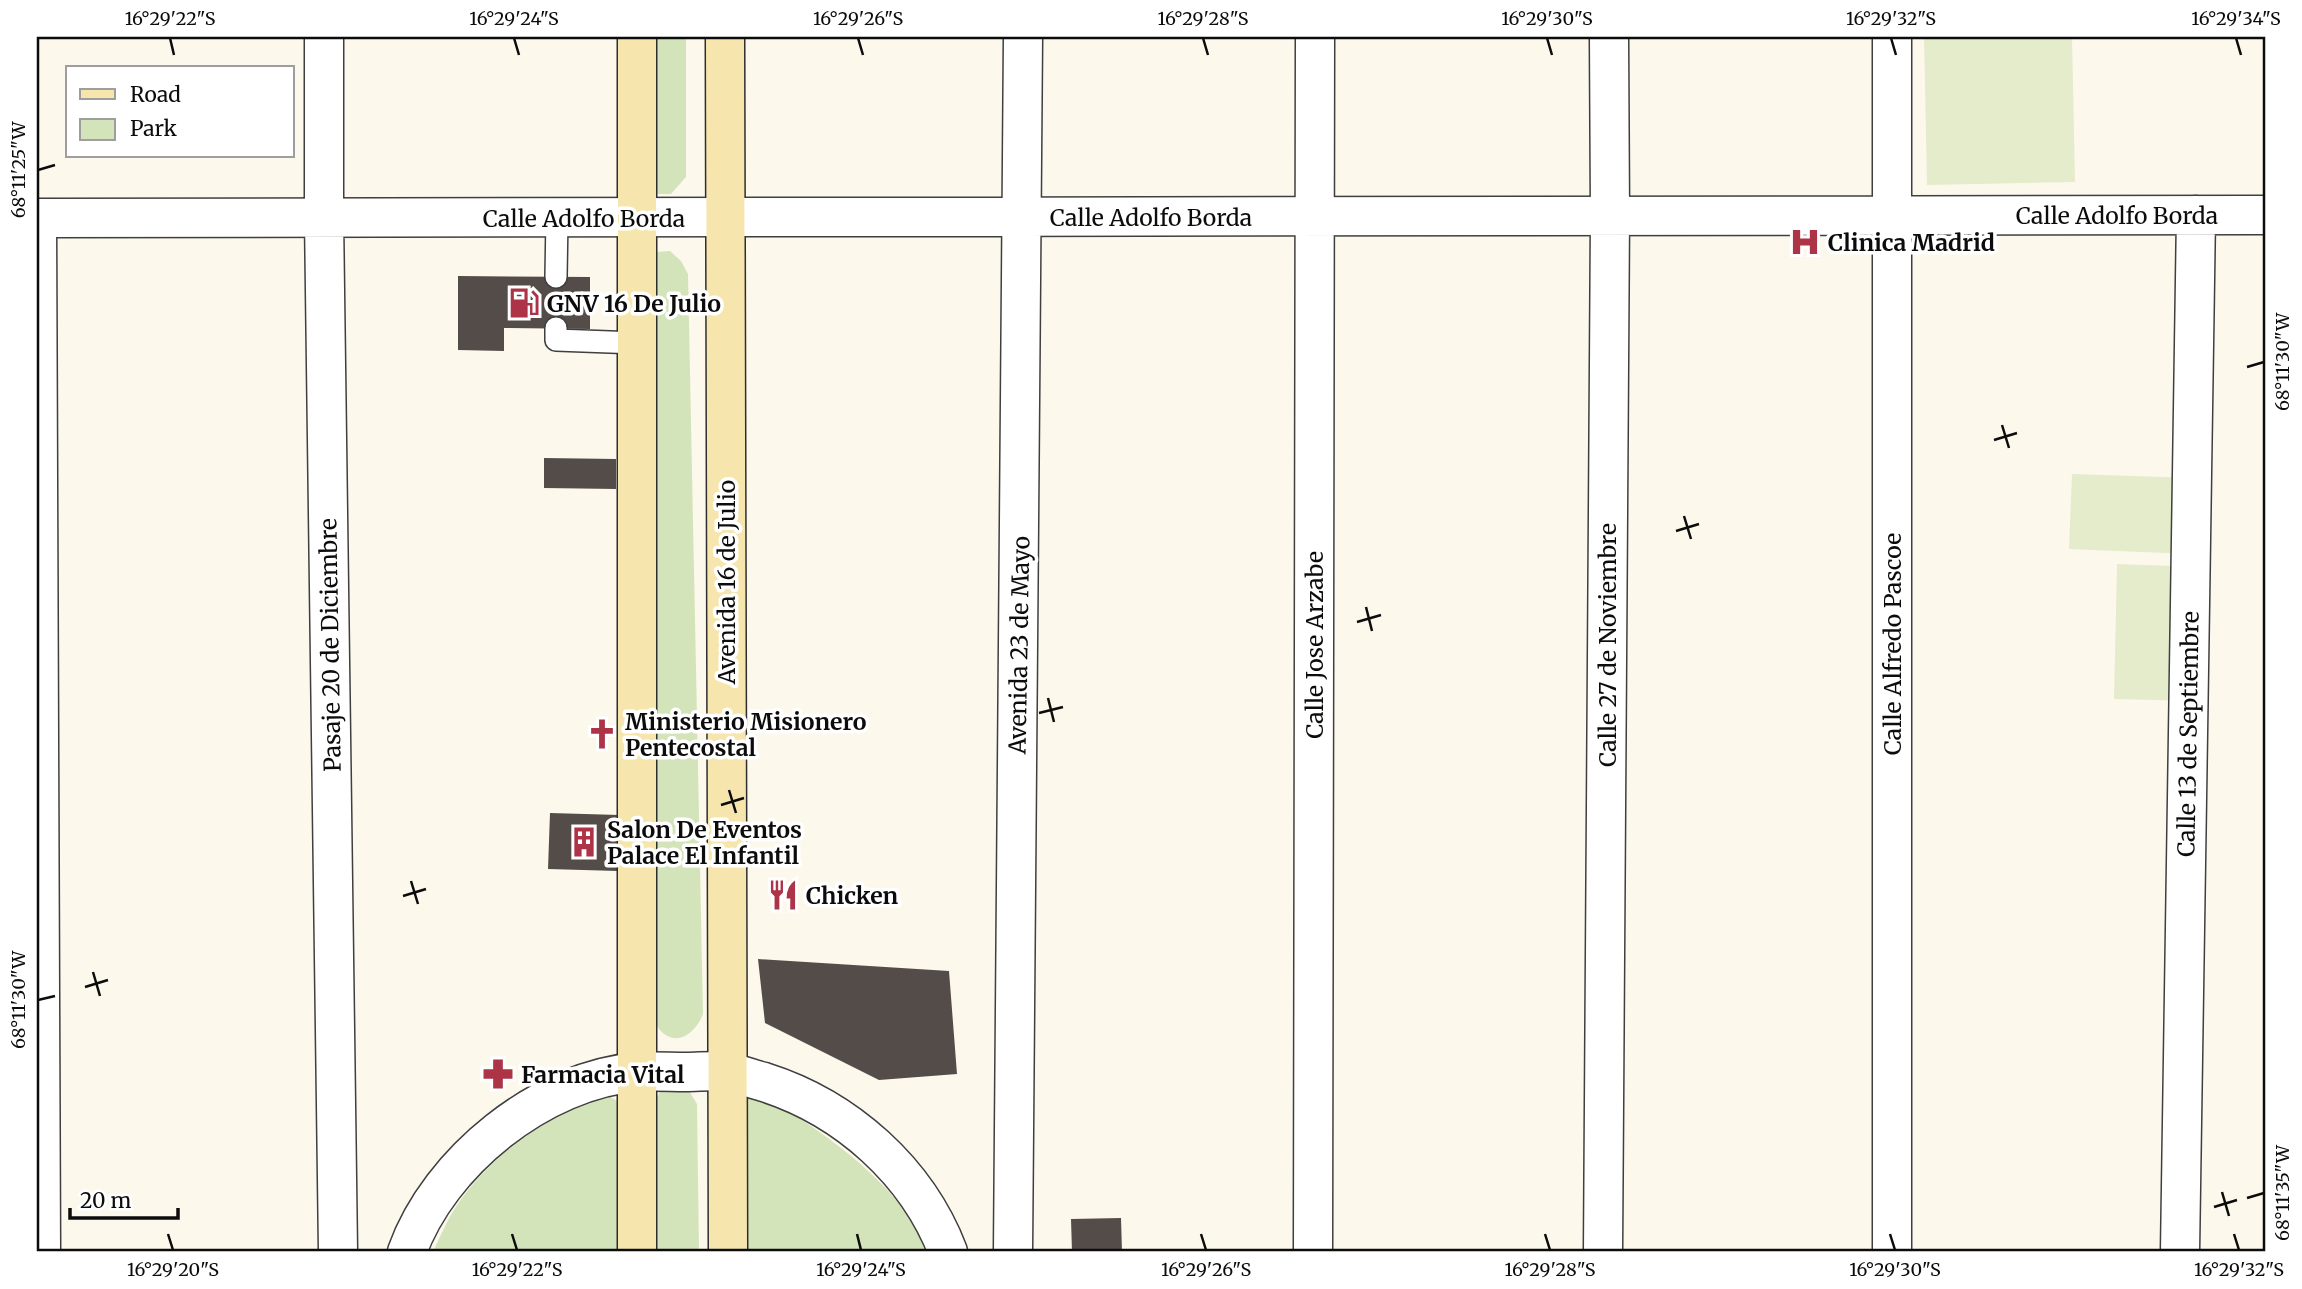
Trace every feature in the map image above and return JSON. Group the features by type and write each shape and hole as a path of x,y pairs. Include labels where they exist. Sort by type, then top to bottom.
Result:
{"main road":[{"path":"637,37 637,1252"},
{"name":"Avenida 16 de Julio","path":"725,37 728,1252"}],"street":[{"name":"Pasaje 20 de Diciembre","path":"324,37 338,1252"},
{"name":"Avenida 23 de Mayo","path":"1013,1252 1023,37"},
{"name":"Calle Jose Arzabe","path":"1313,1252 1315,37"},
{"name":"Calle 27 de Noviembre","path":"1603,1252 1609,37"},
{"name":"Calle Alfredo Pascoe","path":"1892,37 1892,1252"},
{"name":"Calle 13 de Septiembre","path":"2180,1252 2196,215"},
{"name":"Calle Adolfo Borda","path":"37,219 2265,215"},
{"path":"37,219 41,1252"},
{"path":"407,1252 426,1214 447,1182 472,1154 500,1129 531,1108 564,1091 600,1079 637,1072 728,1072 784,1089 814,1103 843,1120 869,1141 914,1190 948,1252"}],"lane":[{"path":"556,277 557,218"},
{"path":"556,328 556,340 636,343"}],"green space":[{"path":"641,37 686,37 686,177 671,194 654,194"},
{"path":"1924,37 2072,37 2075,182 1927,185"},
{"path":"670,251 681,261 688,274 703,1014 696,1027 679,1038 665,1035 650,1013 655,252"},
{"path":"2072,474 2194,478 2191,554 2069,549"},
{"path":"2117,564 2201,567 2197,701 2114,699"},
{"path":"674,1085 688,1089 697,1104 699,1252 656,1252 654,1105 660,1091"},
{"path":"603,1092 617,1101 619,1252 433,1252 449,1218 466,1193 499,1157 539,1127"},
{"path":"751,1096 791,1113 852,1156 904,1210 930,1252 744,1252 741,1105"}],"building":[{"name":"GNV 16 De Julio","path":"458,276 590,277 590,329 504,328 504,351 458,350"},
{"path":"544,458 616,459 616,489 544,488"},
{"name":"Salon De Eventos Palace El Infantil","path":"550,813 619,815 618,871 548,869"},
{"path":"758,959 949,971 957,1074 879,1080 765,1023"},
{"path":"1121,1218 1122,1252 1072,1252 1071,1219"}],"place":[{"name":"Clinica Madrid","path":"1805,242"},
{"name":"GNV 16 De Julio","path":"524,303"},
{"name":"Ministerio Misionero Pentecostal","path":"602,734"},
{"name":"Salon De Eventos Palace El Infantil","path":"584,842"},
{"name":"Chicken","path":"783,895"},
{"name":"Farmacia Vital","path":"498,1074"}]}
